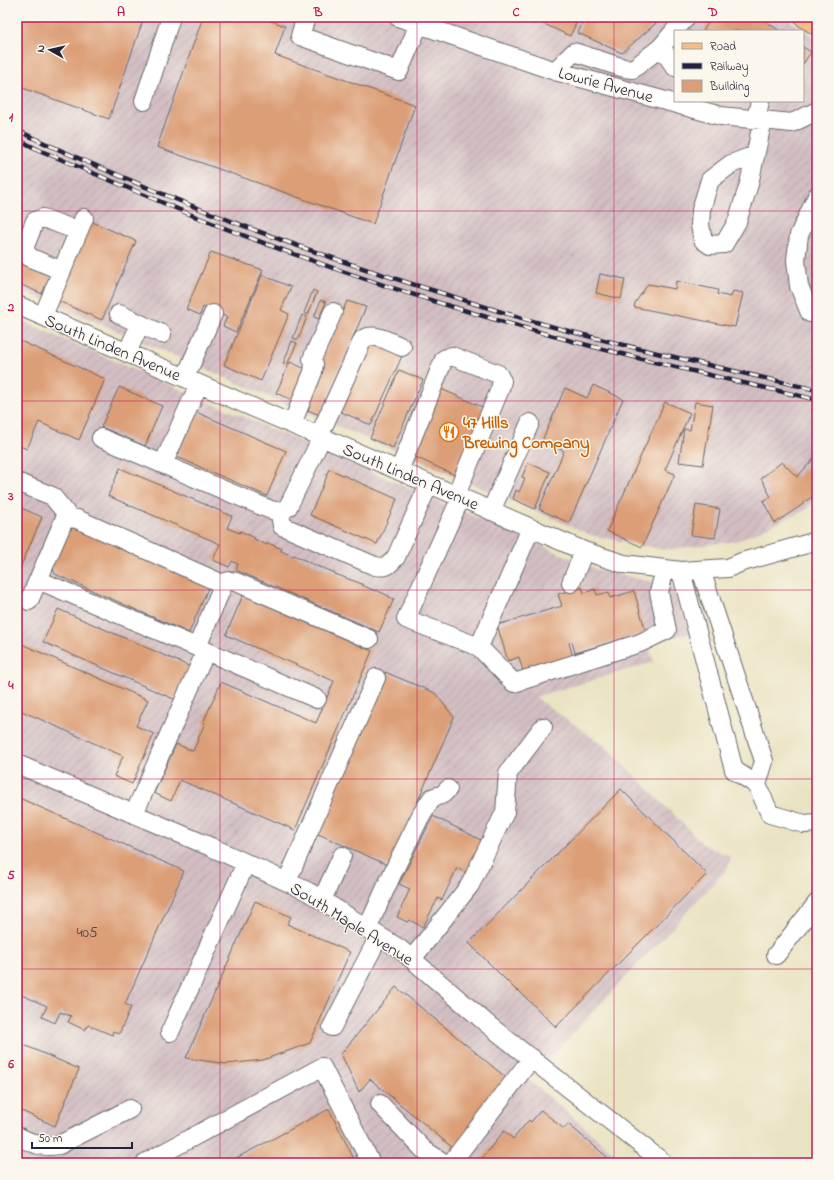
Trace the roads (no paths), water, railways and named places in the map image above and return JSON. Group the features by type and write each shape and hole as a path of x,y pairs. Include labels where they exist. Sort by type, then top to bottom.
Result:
{"main road":[{"path":"806,17 817,24"}],"street":[{"path":"144,101 171,17"},
{"path":"306,17 300,36 399,71 411,20"},
{"path":"675,30 686,17"},
{"name":"Lowrie Avenue","path":"411,20 556,71 618,88 674,101"},
{"path":"556,71 574,52 624,68 633,69 661,47 674,31"},
{"path":"661,47 674,66"},
{"path":"618,88 624,68"},
{"name":"Lowrie Avenue","path":"681,102 694,105 722,116 792,123 817,112"},
{"path":"756,155 731,164 710,180 701,210 700,225 703,240 710,245 724,244 737,222 756,155 760,102"},
{"path":"817,196 799,235 796,260 799,286 810,313 817,308"},
{"path":"43,316 62,271 81,224 43,218 35,221 25,246 25,250 30,257 62,271"},
{"name":"South Linden Avenue","path":"17,305 584,551 624,564 673,571 728,568 742,562 817,541"},
{"path":"292,424 314,372 314,364 312,359 333,312"},
{"path":"118,314 162,334"},
{"path":"163,464 192,381 213,314"},
{"path":"127,353 140,324"},
{"path":"101,438 271,510 280,512 288,507 321,437 363,339 376,336 402,347"},
{"path":"399,471 444,359 452,356 498,374 502,381 500,389 458,496 406,618 479,647 514,683 640,643 667,630 659,592 673,571"},
{"path":"491,511 530,423"},
{"path":"17,482 52,496 70,518"},
{"path":"280,512 282,526 375,566 382,567 389,565 396,558 429,484"},
{"path":"29,601 64,520 70,518 77,519 216,581 219,584 221,590 202,649 134,814"},
{"path":"479,647 531,528"},
{"path":"570,583 584,551"},
{"path":"701,570 764,761 757,785"},
{"path":"673,571 734,770 757,785 770,814 804,824 817,823"},
{"path":"38,580 202,649 317,700"},
{"path":"219,584 229,581 236,582 370,639"},
{"path":"287,881 376,678"},
{"path":"412,959 470,885 505,812 508,773 543,727"},
{"name":"South Maple Avenue","path":"17,764 307,890 400,949 491,1027 663,1163"},
{"path":"332,1027 373,932 393,872 420,815 432,798 443,794 448,789"},
{"path":"322,900 342,856"},
{"path":"170,1032 246,863"},
{"path":"776,956 817,903"},
{"path":"451,1163 532,1058"},
{"path":"146,1163 322,1067 371,1163"},
{"path":"380,1104 424,1150 444,1163"},
{"path":"17,1136 40,1146 49,1147 59,1145 130,1109"}],"railway":[{"path":"17,130 189,205 262,233 373,272 557,328 817,390"},
{"path":"17,139 39,150 194,216 304,258 378,283 453,307 567,340 645,360 817,400"}],"place":[{"name":"47 Hills Brewing Company","path":"449,432"}]}
